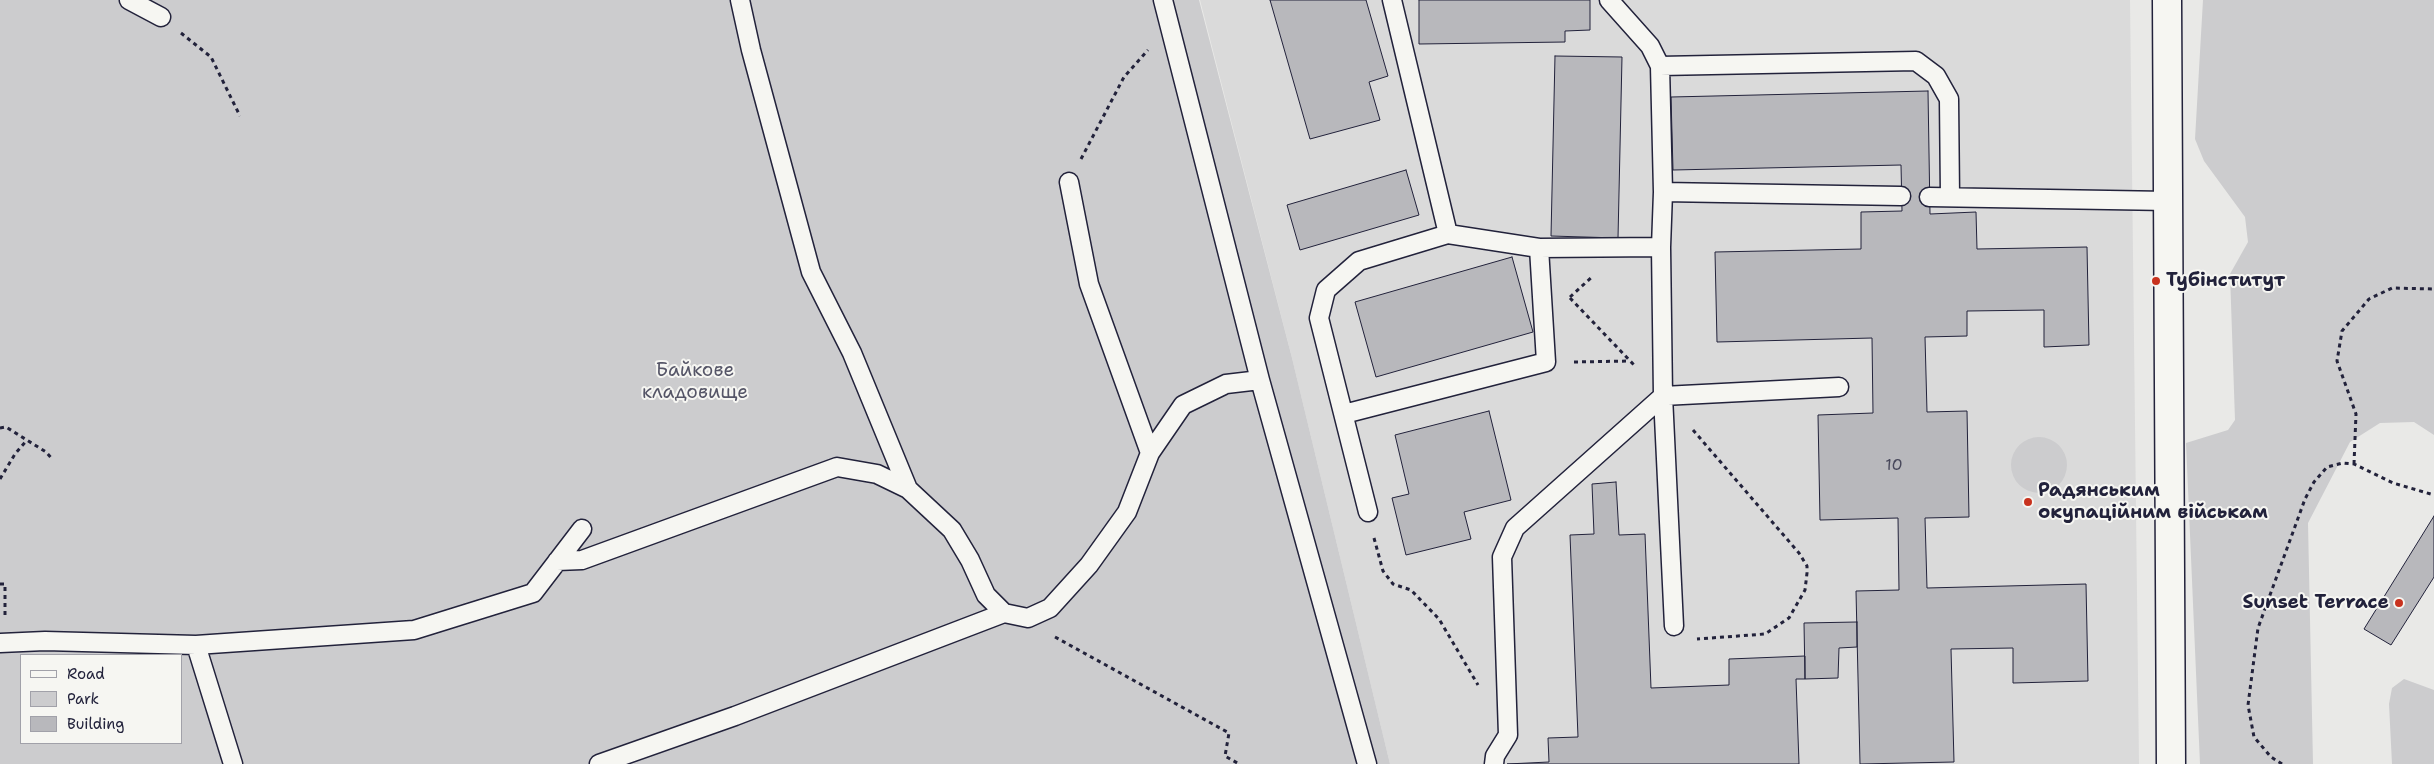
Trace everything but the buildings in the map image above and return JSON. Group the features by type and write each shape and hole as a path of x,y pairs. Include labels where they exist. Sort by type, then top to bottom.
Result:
{"street":[{"path":"2167,0 2171,764"}],"lane":[{"path":"129,0 161,17"},
{"path":"740,0 751,50 812,272 852,353 908,489"},
{"path":"1163,0 1260,380 1367,764"},
{"path":"1392,0 1448,234"},
{"path":"1609,0 1650,46 1660,66 1663,192 1661,247 1663,396 1674,626"},
{"path":"1660,66 1916,61 1936,76 1949,99 1950,197"},
{"path":"1069,182 1089,284 1150,453"},
{"path":"1663,192 1902,196"},
{"path":"1929,197 2168,201"},
{"path":"1368,512 1319,318 1326,290 1359,261 1448,234 1540,257 1625,247 1661,247"},
{"path":"1344,414 1546,362 1540,257"},
{"path":"599,764 736,716 1004,613 1028,618 1050,608 1089,566 1127,512 1150,453 1183,405 1226,384 1260,380"},
{"path":"1494,764 1495,756 1508,735 1502,557 1516,528 1663,396 1840,386"},
{"path":"557,561 582,560 837,468 877,474 908,489 952,530 970,560 986,595 1004,613"},
{"path":"3,643 45,641 196,645 414,630 533,593 582,529"},
{"path":"196,645 233,764"}],"path":[{"path":"161,17 212,57 240,116"},
{"path":"1069,182 1124,77 1170,25"},
{"path":"1544,321 1625,247"},
{"path":"1540,257 1570,297 1663,396 1800,553 1807,566 1805,590 1789,618 1765,634 1699,639 1684,637 1674,626"},
{"path":"2354,464 2356,414 2337,361 2342,331 2369,299 2392,288 2434,289"},
{"path":"1546,362 1630,361"},
{"path":"0,428 6,427 28,440 46,452 53,460"},
{"path":"0,479 15,454 28,440"},
{"path":"2282,764 2271,757 2254,737 2248,705 2258,628 2272,595 2305,499 2314,482 2327,467 2342,462 2354,464 2393,483 2434,495"},
{"path":"1368,512 1383,571 1393,584 1411,590 1439,619 1508,735"},
{"path":"0,584 5,584 3,643"},
{"path":"1028,618 1049,633 1229,733 1225,756 1239,764"}],"shaded area":[{"path":"1200,0 2130,0 2139,764 1390,764 1292,358"}],"green space":[{"name":"Байкове кладовище","path":"0,0 1199,0 1292,358 1390,764 0,764"},
{"path":"2203,0 2434,0 2434,435 2414,422 2380,423 2350,442 2308,523 2313,764 2200,764 2186,443 2228,430 2235,420 2230,274 2248,242 2245,217 2204,161 2195,139"},
{"path":"2039,437 2059,445 2067,465 2059,485 2039,493 2019,485 2011,465 2019,445"},
{"path":"2404,679 2434,690 2434,764 2392,764 2389,704 2392,688"}],"place":[{"name":"Тубінститут","path":"2156,281"},
{"name":"Радянським окупаційним військам","path":"2028,502"},
{"name":"Sunset Terrace","path":"2399,603"}]}
